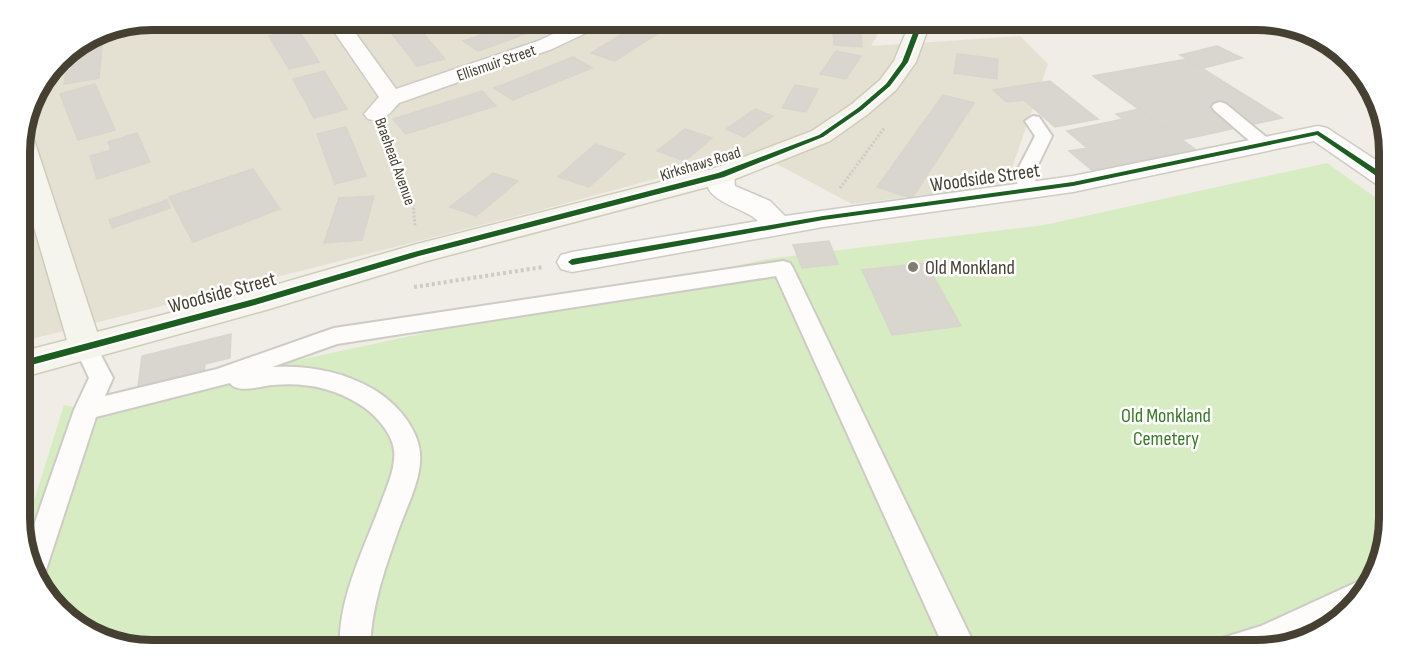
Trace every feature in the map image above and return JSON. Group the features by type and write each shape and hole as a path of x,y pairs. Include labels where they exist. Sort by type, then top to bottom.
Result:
{"street":[{"name":"Braehead Avenue","path":"341,30 383,106"},
{"name":"Ellismuir Street","path":"383,106 545,45 577,30"},
{"name":"Kirkshaws Road","path":"424,252 721,175 821,136 860,109 888,85 905,62 917,30"},
{"name":"Woodside Street","path":"572,262 778,225 1073,184 1318,133 1379,174"},
{"path":"30,169 86,348"},
{"path":"721,175 722,189 741,201 760,207 778,225"},
{"name":"Woodside Street","path":"30,362 255,302 424,252"}],"lane":[{"path":"1220,107 1265,145"},
{"path":"1026,189 1027,169 1044,136 1033,121"},
{"path":"86,410 220,377 334,336 783,267 956,640"},
{"path":"37,558 86,410 101,378 86,348"},
{"path":"169,390 294,373 350,385 377,403 407,448 406,471 365,587 354,640"},
{"path":"1277,638 1344,603"}],"path":[{"path":"823,218 837,192 890,120"}],"shaded area":[{"path":"144,30 880,30 871,46 1020,36 1048,64 1006,185 852,204 754,152 537,211 30,339 30,144 34,120 46,91 60,72 78,55 113,36"}],"green space":[{"name":"Old Monkland Cemetery","path":"1327,163 1379,200 1379,526 1375,550 1363,579 1354,592 1331,615 1304,631 1265,640 152,640 113,634 78,615 55,592 46,579 34,550 30,513 64,405 86,410 220,377 767,259 1044,225"}],"building":[{"path":"299,30 319,62 289,69 269,36"},
{"path":"389,30 420,30 445,59 417,66"},
{"path":"496,30 537,30 478,51 463,41"},
{"path":"629,30 663,30 615,61 591,53"},
{"path":"833,30 861,30 862,47 834,45"},
{"path":"103,40 99,78 64,84 67,65 78,55"},
{"path":"1309,45 1318,46 1334,58 1331,58"},
{"path":"1217,46 1242,58 1204,68 1180,55"},
{"path":"836,51 861,56 846,79 820,74"},
{"path":"957,54 998,59 997,79 954,73"},
{"path":"573,57 592,68 513,100 494,88"},
{"path":"1187,59 1282,118 1181,140 1093,76"},
{"path":"324,71 347,109 314,118 293,79"},
{"path":"1050,81 1098,119 1055,127 1024,100 1007,102 993,90"},
{"path":"95,84 115,130 78,140 60,94"},
{"path":"795,85 818,89 806,112 782,108"},
{"path":"482,91 496,106 406,134 393,119"},
{"path":"943,95 974,103 912,198 877,187"},
{"path":"755,109 773,116 744,137 726,129"},
{"path":"1139,109 1195,149 1093,171 1069,151 1087,148 1067,131 1123,119 1116,114"},
{"path":"346,127 366,176 335,184 317,134"},
{"path":"685,129 712,138 685,161 657,151"},
{"path":"137,133 150,162 97,179 90,156 111,150 108,142"},
{"path":"595,144 625,154 589,187 558,177"},
{"path":"253,169 280,209 193,242 169,197"},
{"path":"493,173 518,181 476,216 450,207"},
{"path":"374,196 362,240 324,243 339,198"},
{"path":"167,200 170,208 112,228 109,220"},
{"path":"829,241 838,264 802,268 793,245"},
{"path":"926,263 961,326 892,335 862,270"},
{"path":"231,334 230,358 205,364 204,375 174,383 174,377 138,387 142,356"}],"cycle path":[{"path":"30,362 255,302 417,254 721,175 821,136 860,109 888,85 905,62 917,30"},
{"path":"572,262 823,218 1073,184 1318,133 1379,174"}],"place":[{"name":"Old Monkland","path":"913,267"}]}
